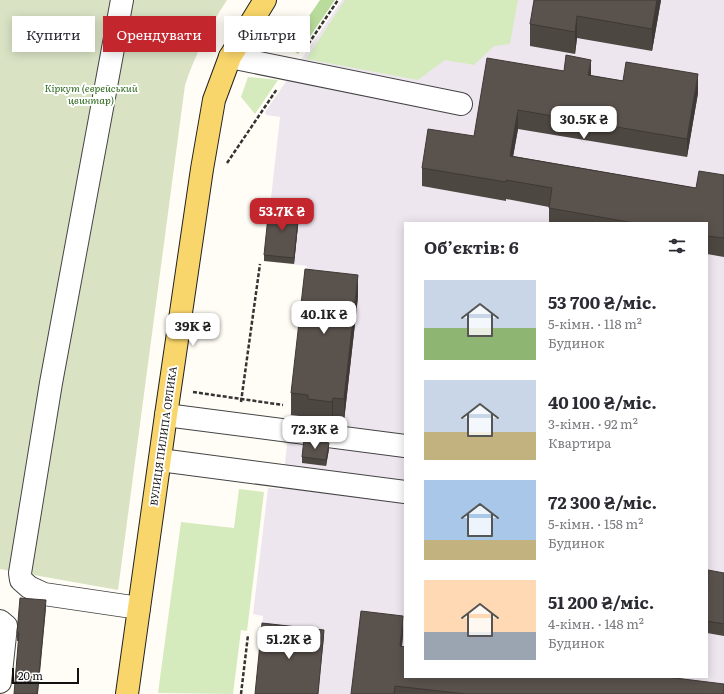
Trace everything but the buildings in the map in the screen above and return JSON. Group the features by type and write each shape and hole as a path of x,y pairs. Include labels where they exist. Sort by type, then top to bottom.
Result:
{"main road":[{"name":"ВУЛИЦЯ ПИЛИПА ОРЛИКА","path":"127,694 201,176 214,100 230,57 265,0"}],"lane":[{"path":"122,0 51,384 20,572 21,580 29,587 44,594 139,608"},
{"path":"230,57 461,104"},
{"path":"166,415 404,446"},
{"path":"160,460 404,492"},
{"path":"0,620 6,626 0,682"}],"path":[{"path":"224,166 338,0"},
{"path":"238,424 260,264"},
{"path":"189,417 194,385"},
{"path":"192,392 283,405"},
{"path":"241,694 248,635"}],"shaded area":[{"path":"342,0 724,0 724,694 255,694 263,616 253,614 268,488 282,489 307,266 264,261 280,117 266,115 265,112 306,52 310,52 310,47"}],"green space":[{"name":"Кіркут (єврейський цвинтар)","path":"0,0 227,0 216,17 103,16 103,52 198,52 185,85 118,590 0,569"},
{"path":"320,0 335,0 310,36 309,16"},
{"path":"345,0 518,0 510,44 494,46 474,65 445,60 418,80 306,59"},
{"path":"248,77 278,80 255,114 241,97"},
{"path":"239,489 264,492 247,631 241,630 233,694 158,693 181,522 234,528"}]}
